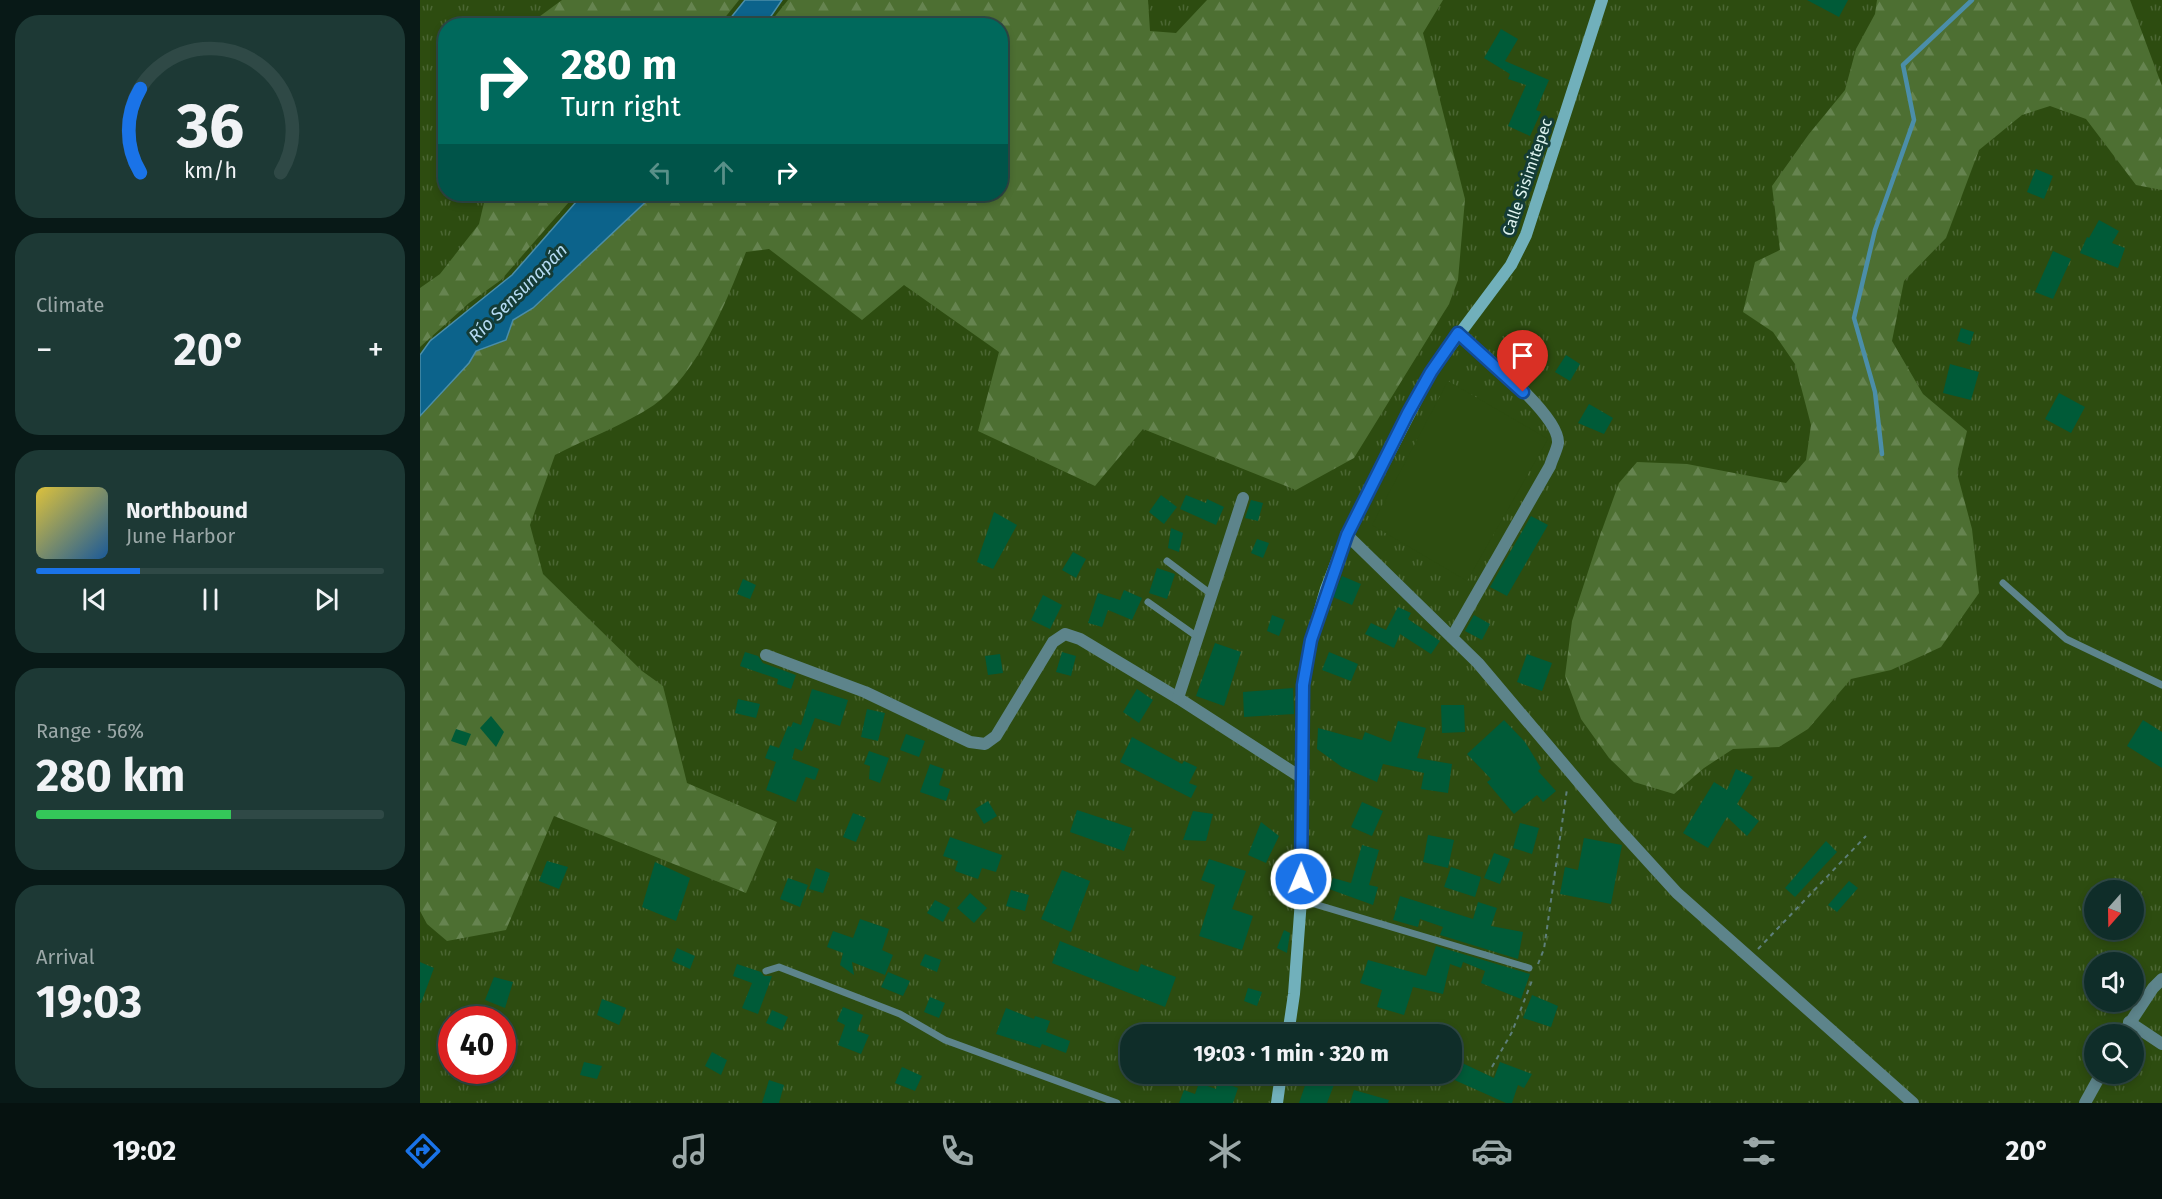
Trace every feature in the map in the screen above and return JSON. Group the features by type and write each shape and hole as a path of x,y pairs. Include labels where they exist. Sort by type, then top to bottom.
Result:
{"street":[{"name":"Calle Sisimitepec","path":"1290,1024 1301,900 1303,685 1311,640 1347,535 1408,413 1431,372 1458,333 1511,265 1526,235 1602,0"},
{"path":"1452,637 1550,466 1558,443 1553,424 1539,407 1458,333"},
{"path":"1178,698 1243,498"},
{"path":"1347,535 1452,637 1677,893 1913,1103"},
{"path":"766,655 865,692 970,742 985,744 996,736 1053,642 1065,634 1080,639 1178,698 1302,778"},
{"path":"2162,980 2129,1022 2162,1044"},
{"path":"1277,1103 1280,1084"},
{"path":"2085,1103 2095,1084"}],"lane":[{"path":"1167,561 1211,594"},
{"path":"2003,583 2066,639 2162,685"},
{"path":"1148,602 1199,638"},
{"path":"1301,900 1529,968"},
{"path":"766,971 779,968 900,1014 945,1040 1118,1103"}],"path":[{"path":"1492,1067 1512,1032 1544,949 1570,772"},
{"path":"1750,958 1866,836"}],"green space":[{"path":"420,0 2162,0 2162,1103 420,1103"},
{"path":"562,0 739,0 725,18 538,18"},
{"path":"788,0 1148,0 1150,31 1176,33 1207,0 1443,0 1423,33 1465,199 1458,280 1449,304 1354,458 1296,490 1143,429 1095,486 978,431 999,352 904,285 862,320 769,249 746,252 709,335 684,375 670,391 643,412 555,455 530,525 543,574 642,671 663,686 687,783 777,822 746,893 554,816 506,930 447,941 427,924 420,911 420,416 423,412 469,363 476,351 506,340 513,320 533,308 647,201 1008,201 1008,18 774,18"},
{"path":"1877,0 2130,0 2162,86 2162,190 2136,185 2086,119 2050,106 2022,115 1979,150 1946,238 1904,281 1892,341 1923,394 1967,431 1957,473 1972,529 1979,593 1941,647 1891,670 1851,679 1808,729 1779,747 1733,749 1704,768 1674,794 1634,782 1609,758 1581,719 1565,676 1572,621 1619,483 1637,462 1687,464 1786,483 1806,460 1811,425 1795,364 1773,332 1743,312 1755,262 1780,250 1772,186 1809,134 1845,90 1856,49 1875,14"},
{"path":"484,201 570,201 501,280 469,303 420,347 420,288 440,274 479,224"},
{"path":"1448,381 1548,439 1467,581 1372,525"}],"water":[{"path":"745,0 782,0 770,18 731,18"},
{"name":"Río Sensunapán","path":"577,201 647,201 533,308 513,320 506,340 476,351 469,363 420,416 420,355 430,341 512,275"}],"building":[{"path":"1807,0 1848,0 1839,17"},
{"path":"1501,29 1518,39 1505,61 1549,80 1536,110 1541,112 1530,136 1508,126 1526,85 1508,79 1510,74 1484,58"},
{"path":"2036,169 2053,176 2044,199 2027,192"},
{"path":"2099,220 2119,231 2112,243 2125,248 2118,268 2080,253 2087,237 2089,238"},
{"path":"2053,251 2071,259 2053,299 2035,292"},
{"path":"1961,328 1974,332 1970,345 1957,341"},
{"path":"1566,355 1580,364 1570,381 1555,372"},
{"path":"1950,364 1979,372 1971,400 1943,393"},
{"path":"2059,393 2085,407 2071,433 2045,419"},
{"path":"1589,404 1613,418 1604,434 1578,423"},
{"path":"1161,495 1177,507 1164,524 1149,512"},
{"path":"1186,495 1206,503 1207,499 1224,507 1216,525 1180,509"},
{"path":"1251,500 1263,503 1258,521 1245,518"},
{"path":"994,512 1017,525 993,569 977,562"},
{"path":"1531,516 1548,525 1507,596 1490,587"},
{"path":"1171,528 1183,533 1179,552 1168,548"},
{"path":"1257,539 1269,543 1263,558 1251,553"},
{"path":"1073,552 1086,559 1076,578 1062,570"},
{"path":"1157,568 1175,574 1167,599 1149,593"},
{"path":"1342,576 1361,584 1352,605 1333,597"},
{"path":"743,579 756,585 750,599 737,594"},
{"path":"1124,590 1142,598 1132,620 1108,610 1102,627 1088,623 1098,593 1120,600"},
{"path":"1043,595 1062,605 1050,629 1031,620"},
{"path":"1398,607 1411,613 1408,619 1440,641 1431,654 1400,634 1394,648 1365,634 1371,623 1386,630"},
{"path":"1272,615 1285,620 1279,636 1267,631"},
{"path":"1474,615 1490,624 1482,640 1465,631"},
{"path":"1215,643 1241,652 1224,706 1196,696"},
{"path":"745,652 758,656 763,663 796,675 791,689 777,684 778,679 740,666"},
{"path":"1062,652 1076,656 1071,676 1056,672"},
{"path":"1329,652 1358,664 1351,681 1322,670"},
{"path":"1000,654 1003,673 988,675 985,656"},
{"path":"1527,654 1552,663 1542,691 1517,682"},
{"path":"1293,688 1294,714 1244,717 1243,692"},
{"path":"812,689 848,700 840,726 815,718 802,751 795,748 792,759 819,769 815,780 806,777 796,802 766,790 776,762 765,758 770,745 779,748 788,726 791,727 793,722 801,725"},
{"path":"1137,689 1153,700 1139,723 1123,712"},
{"path":"738,699 760,704 756,718 735,713"},
{"path":"1441,705 1464,705 1465,732 1442,733"},
{"path":"867,709 885,713 878,741 861,737"},
{"path":"491,716 504,732 496,747 480,728"},
{"path":"1504,720 1525,742 1541,768 1538,771 1556,791 1543,802 1537,795 1514,814 1487,782 1491,779 1467,754"},
{"path":"2143,720 2162,732 2162,768 2127,746"},
{"path":"1398,721 1426,728 1417,758 1452,764 1448,793 1421,789 1424,773 1383,764 1377,782 1342,767 1317,749 1318,728 1362,740 1365,732 1391,742"},
{"path":"456,729 471,734 466,746 451,741"},
{"path":"906,734 925,741 919,757 900,750"},
{"path":"1132,737 1182,764 1184,761 1197,767 1189,783 1197,786 1191,798 1120,762"},
{"path":"869,751 889,758 880,783 869,779 870,766 864,764"},
{"path":"930,764 944,769 939,785 950,789 946,801 920,792"},
{"path":"1736,769 1753,777 1737,804 1759,821 1747,836 1727,817 1708,848 1683,833 1714,782 1727,790"},
{"path":"988,801 997,816 984,824 975,809"},
{"path":"1362,802 1383,811 1372,836 1351,827"},
{"path":"1077,810 1132,828 1124,851 1070,832"},
{"path":"1193,811 1213,814 1206,841 1183,840"},
{"path":"853,813 866,818 856,842 843,837"},
{"path":"1261,822 1279,836 1266,863 1248,855"},
{"path":"1520,823 1539,828 1532,854 1513,848"},
{"path":"1428,835 1454,840 1448,868 1423,862"},
{"path":"950,837 1002,855 996,872 982,868 978,879 955,871 958,861 943,856"},
{"path":"1584,838 1622,845 1611,904 1560,894 1565,867 1578,870"},
{"path":"1826,841 1837,852 1795,897 1785,888"},
{"path":"1362,845 1379,850 1369,885 1378,887 1373,905 1329,889 1333,878 1351,883"},
{"path":"1494,853 1510,859 1500,884 1484,878"},
{"path":"1209,859 1246,871 1232,909 1253,916 1242,950 1199,936 1215,885 1201,880"},
{"path":"547,861 568,867 559,889 539,881"},
{"path":"655,862 690,878 676,921 642,907"},
{"path":"1451,867 1481,877 1475,897 1444,887"},
{"path":"816,868 830,873 823,893 809,889"},
{"path":"1062,870 1090,881 1071,932 1041,919"},
{"path":"788,878 808,885 800,907 780,899"},
{"path":"1849,881 1858,888 1837,912 1828,905"},
{"path":"1011,890 1029,895 1025,911 1006,906"},
{"path":"970,893 987,908 974,923 957,908"},
{"path":"1400,896 1473,919 1478,902 1497,908 1491,926 1523,932 1518,959 1440,935 1443,927 1420,919 1418,927 1393,920"},
{"path":"935,900 950,908 943,922 927,913"},
{"path":"860,919 889,929 882,950 893,955 885,975 852,962 854,975 840,965 843,953 827,947 833,931 853,938"},
{"path":"1284,930 1290,933 1287,953 1277,948"},
{"path":"1060,941 1138,972 1141,964 1176,977 1165,1007 1052,963"},
{"path":"1436,946 1530,974 1521,999 1481,983 1485,971 1463,962 1461,968 1450,964 1443,994 1413,987 1404,1015 1377,1007 1382,990 1360,983 1368,960 1426,976"},
{"path":"677,948 695,956 690,969 672,961"},
{"path":"925,954 941,960 937,972 920,965"},
{"path":"420,962 434,968 421,1003 420,1003"},
{"path":"737,964 761,972 764,976 772,976 758,1014 742,1008 752,983 733,976"},
{"path":"888,972 910,981 903,996 881,987"},
{"path":"494,977 513,982 506,1006 485,1000"},
{"path":"1248,988 1262,992 1257,1006 1244,1001"},
{"path":"1532,995 1558,1006 1551,1027 1523,1018"},
{"path":"930,997 945,1003 939,1018 924,1012"},
{"path":"602,999 626,1008 619,1025 597,1015"},
{"path":"843,1007 863,1015 857,1031 869,1035 861,1054 838,1045 845,1025 837,1021"},
{"path":"1006,1008 1034,1019 1035,1016 1050,1021 1046,1032 1070,1041 1066,1053 1042,1044 1040,1048 996,1034"},
{"path":"772,1010 788,1017 782,1030 766,1023"},
{"path":"712,1052 727,1060 721,1075 705,1066"},
{"path":"584,1062 602,1066 597,1079 580,1075"},
{"path":"1500,1062 1532,1074 1524,1088 1518,1085 1512,1103 1506,1103 1462,1083 1462,1063 1494,1078"},
{"path":"902,1067 922,1076 915,1091 895,1083"},
{"path":"769,1080 784,1085 779,1103 762,1103"},
{"path":"1199,1084 1216,1089 1217,1084 1238,1088 1233,1103 1179,1103 1184,1090 1195,1094"},
{"path":"1306,1084 1334,1084 1327,1103 1299,1103"},
{"path":"1354,1090 1389,1100 1388,1103 1350,1103"}],"waterway":[{"path":"1882,454 1875,392 1854,318 1875,230 1914,120 1903,65 1972,0"}],"route":[{"path":"1301,879 1303,685 1311,640 1326,589 1347,535 1408,413 1431,372 1458,333 1523,392"}]}
